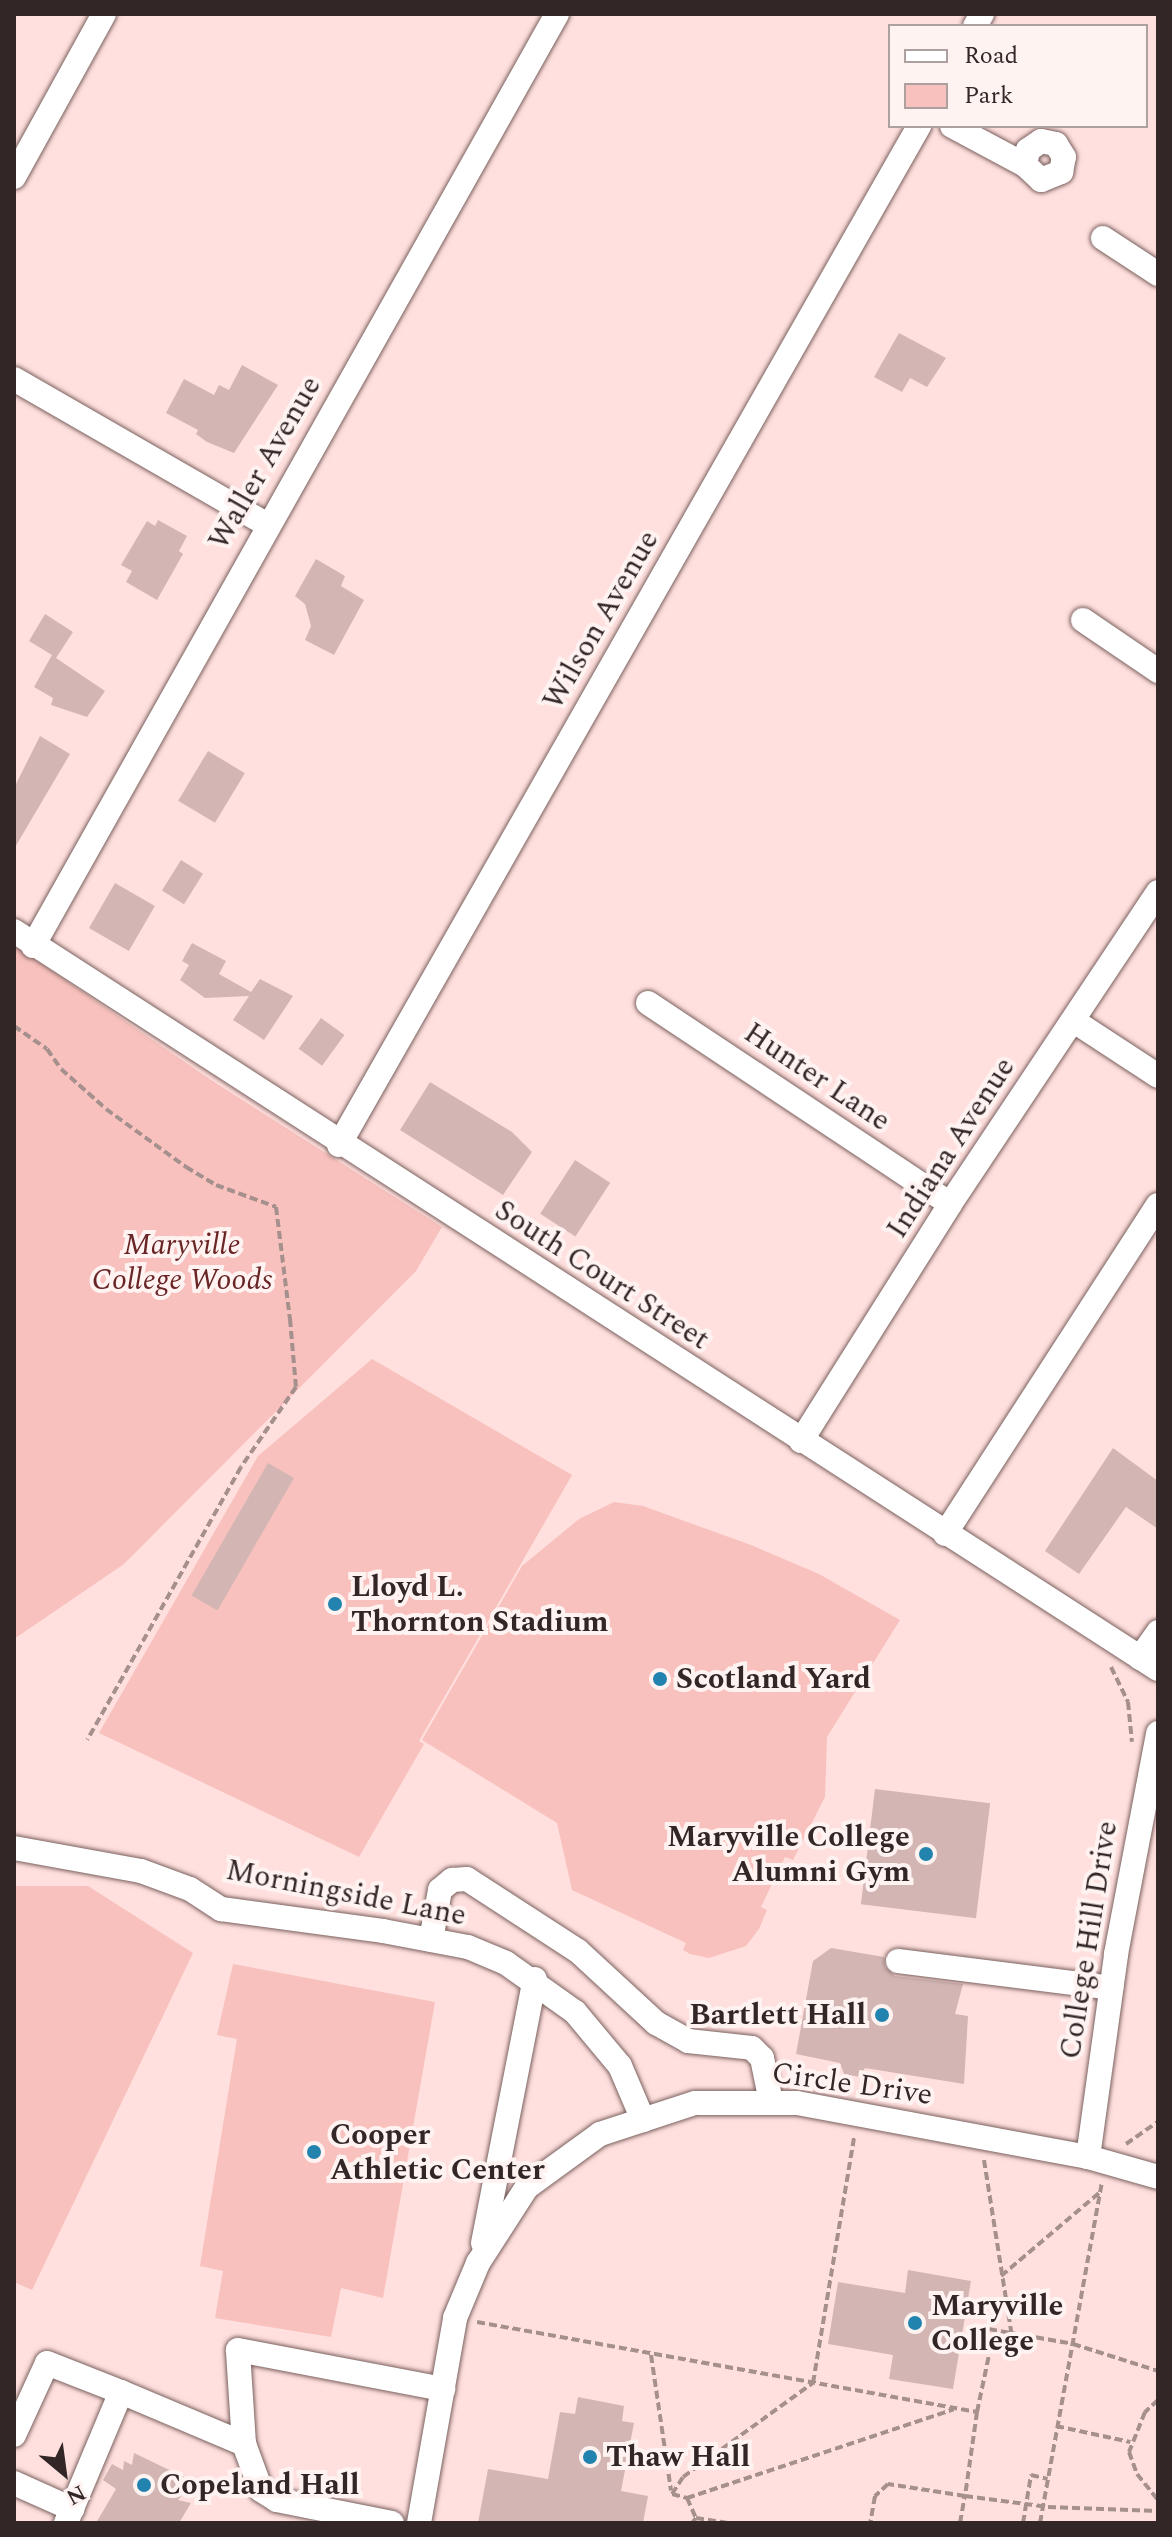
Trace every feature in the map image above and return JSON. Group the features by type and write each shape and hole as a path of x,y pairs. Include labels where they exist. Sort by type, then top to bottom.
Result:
{"street":[{"path":"14,177 104,14"},
{"name":"Waller Avenue","path":"24,938 266,524 557,14"},
{"name":"Wilson Avenue","path":"339,1145 918,128"},
{"path":"956,128 1025,165"},
{"path":"1103,238 1158,274"},
{"path":"14,379 266,524"},
{"path":"1083,620 1158,671"},
{"name":"Indiana Avenue","path":"801,1441 950,1204 1158,892"},
{"name":"South Court Street","path":"24,938 339,1145 1140,1658"},
{"name":"Hunter Lane","path":"648,1003 950,1204"},
{"path":"1074,1021 1158,1076"},
{"path":"945,1534 1158,1205"},
{"path":"1140,1658 1158,1632"},
{"name":"College Hill Drive","path":"1104,2156 1111,1988 1158,1733"},
{"name":"Morningside Lane","path":"14,1848 141,1871 190,1889 221,1909 468,1947 535,1979 575,2012 620,2066 643,2120"},
{"path":"431,1940 440,1890 452,1880 467,1879 578,1951 656,2023 688,2041 752,2048 762,2058 771,2102"},
{"path":"898,1961 1111,1988"},
{"path":"478,2263 535,1979"},
{"name":"Circle Drive","path":"419,2523 455,2318 478,2263 527,2187 600,2134 695,2103 771,2102 1104,2156 1158,2177"},
{"path":"392,2523 277,2500 261,2490 244,2444 238,2350 443,2389"},
{"path":"14,2435 47,2363 244,2444"},
{"path":"14,2483 69,2516 121,2392"}],"path":[{"path":"14,1026 47,1049 61,1069 106,1109 186,1167 216,1185 276,1207 290,1319 296,1387 241,1467 87,1740"},
{"path":"1132,1746 1128,1702 1111,1666 1140,1658"},
{"path":"672,2494 683,2477 813,2383 858,2114"},
{"path":"1040,2523 1104,2156 1158,2122"},
{"path":"980,2136 1015,2355"},
{"path":"1001,2276 1100,2191"},
{"path":"455,2318 977,2412"},
{"path":"977,2327 1073,2344 1158,2371"},
{"path":"960,2523 977,2412 994,2331"},
{"path":"651,2355 672,2494"},
{"path":"1158,2400 1130,2442 1137,2474 1158,2500"},
{"path":"672,2494 687,2498 955,2408"},
{"path":"1056,2426 1130,2442"},
{"path":"1023,2523 1031,2475 1048,2479"},
{"path":"870,2523 875,2496 888,2484 1044,2507 1158,2511"},
{"path":"687,2498 696,2518"},
{"path":"692,2523 696,2518"},
{"path":"696,2518 727,2523"}],"green space":[{"name":"Maryville College Woods","path":"14,945 214,1082 442,1227 416,1271 124,1564 14,1639"},
{"name":"Lloyd L. Thornton Stadium","path":"372,1359 572,1475 419,1741 424,1744 359,1857 99,1733 258,1456"},
{"name":"Scotland Yard","path":"614,1502 643,1506 751,1545 819,1574 900,1620 827,1737 825,1797 793,1860 785,1857 761,1907 767,1910 759,1929 746,1946 709,1958 690,1954 683,1950 686,1943 572,1890 557,1823 422,1740 522,1566 579,1519"},
{"path":"14,1886 88,1886 193,1953 32,2290 14,2282"},
{"name":"Cooper Athletic Center","path":"233,1964 435,2002 383,2298 341,2288 331,2337 215,2318 223,2271 200,2266 237,2039 217,2035"}],"building":[{"path":"899,333 946,358 927,387 910,378 902,392 874,377"},
{"path":"242,365 278,385 234,453 207,442 196,434 198,430 166,413 184,379 214,395 219,385 229,390"},
{"path":"158,520 187,536 179,551 183,554 157,600 126,582 132,571 121,565 147,521 155,526"},
{"path":"316,559 345,576 341,586 364,600 334,655 305,640 311,626 305,604 295,596"},
{"path":"45,614 73,632 56,658 105,691 87,717 51,705 53,698 34,687 52,655 29,641"},
{"path":"40,736 70,754 14,849 14,788"},
{"path":"208,751 245,773 215,823 178,801"},
{"path":"181,860 203,874 184,904 162,891"},
{"path":"115,883 155,906 129,951 89,928"},
{"path":"192,943 226,961 219,974 251,992 260,979 293,996 264,1040 233,1020 249,996 205,998 180,980 189,965 182,961"},
{"path":"321,1018 344,1035 322,1066 299,1049"},
{"path":"430,1082 512,1132 532,1152 503,1195 400,1130"},
{"path":"575,1160 610,1183 575,1237 540,1214"},
{"path":"1113,1448 1158,1481 1158,1529 1126,1507 1079,1574 1045,1551"},
{"path":"268,1463 294,1478 217,1611 192,1596"},
{"name":"Maryville College Alumni Gym","path":"875,1789 990,1803 976,1918 861,1904"},
{"name":"Bartlett Hall","path":"831,1948 884,1957 885,1967 895,1976 963,1984 955,2014 968,2016 964,2084 865,2068 860,2077 844,2074 840,2063 796,2054 813,1961"},
{"path":"908,2270 971,2281 953,2389 889,2379 893,2355 828,2344 838,2282 905,2293"},
{"name":"Thaw Hall","path":"578,2397 624,2406 622,2421 634,2423 621,2491 648,2496 643,2523 478,2523 488,2469 548,2479 560,2412 575,2414"},
{"name":"Copeland Hall","path":"134,2453 184,2477 175,2488 184,2493 178,2500 191,2503 179,2523 96,2523 116,2489 103,2480 112,2464 123,2470 124,2461 132,2465"}],"place":[{"name":"Lloyd L. Thornton Stadium","path":"335,1604"},
{"name":"Scotland Yard","path":"660,1679"},
{"name":"Maryville College Alumni Gym","path":"926,1854"},
{"name":"Bartlett Hall","path":"882,2015"},
{"name":"Cooper Athletic Center","path":"314,2152"},
{"name":"Maryville College","path":"915,2323"},
{"name":"Thaw Hall","path":"590,2457"},
{"name":"Copeland Hall","path":"144,2485"}]}
